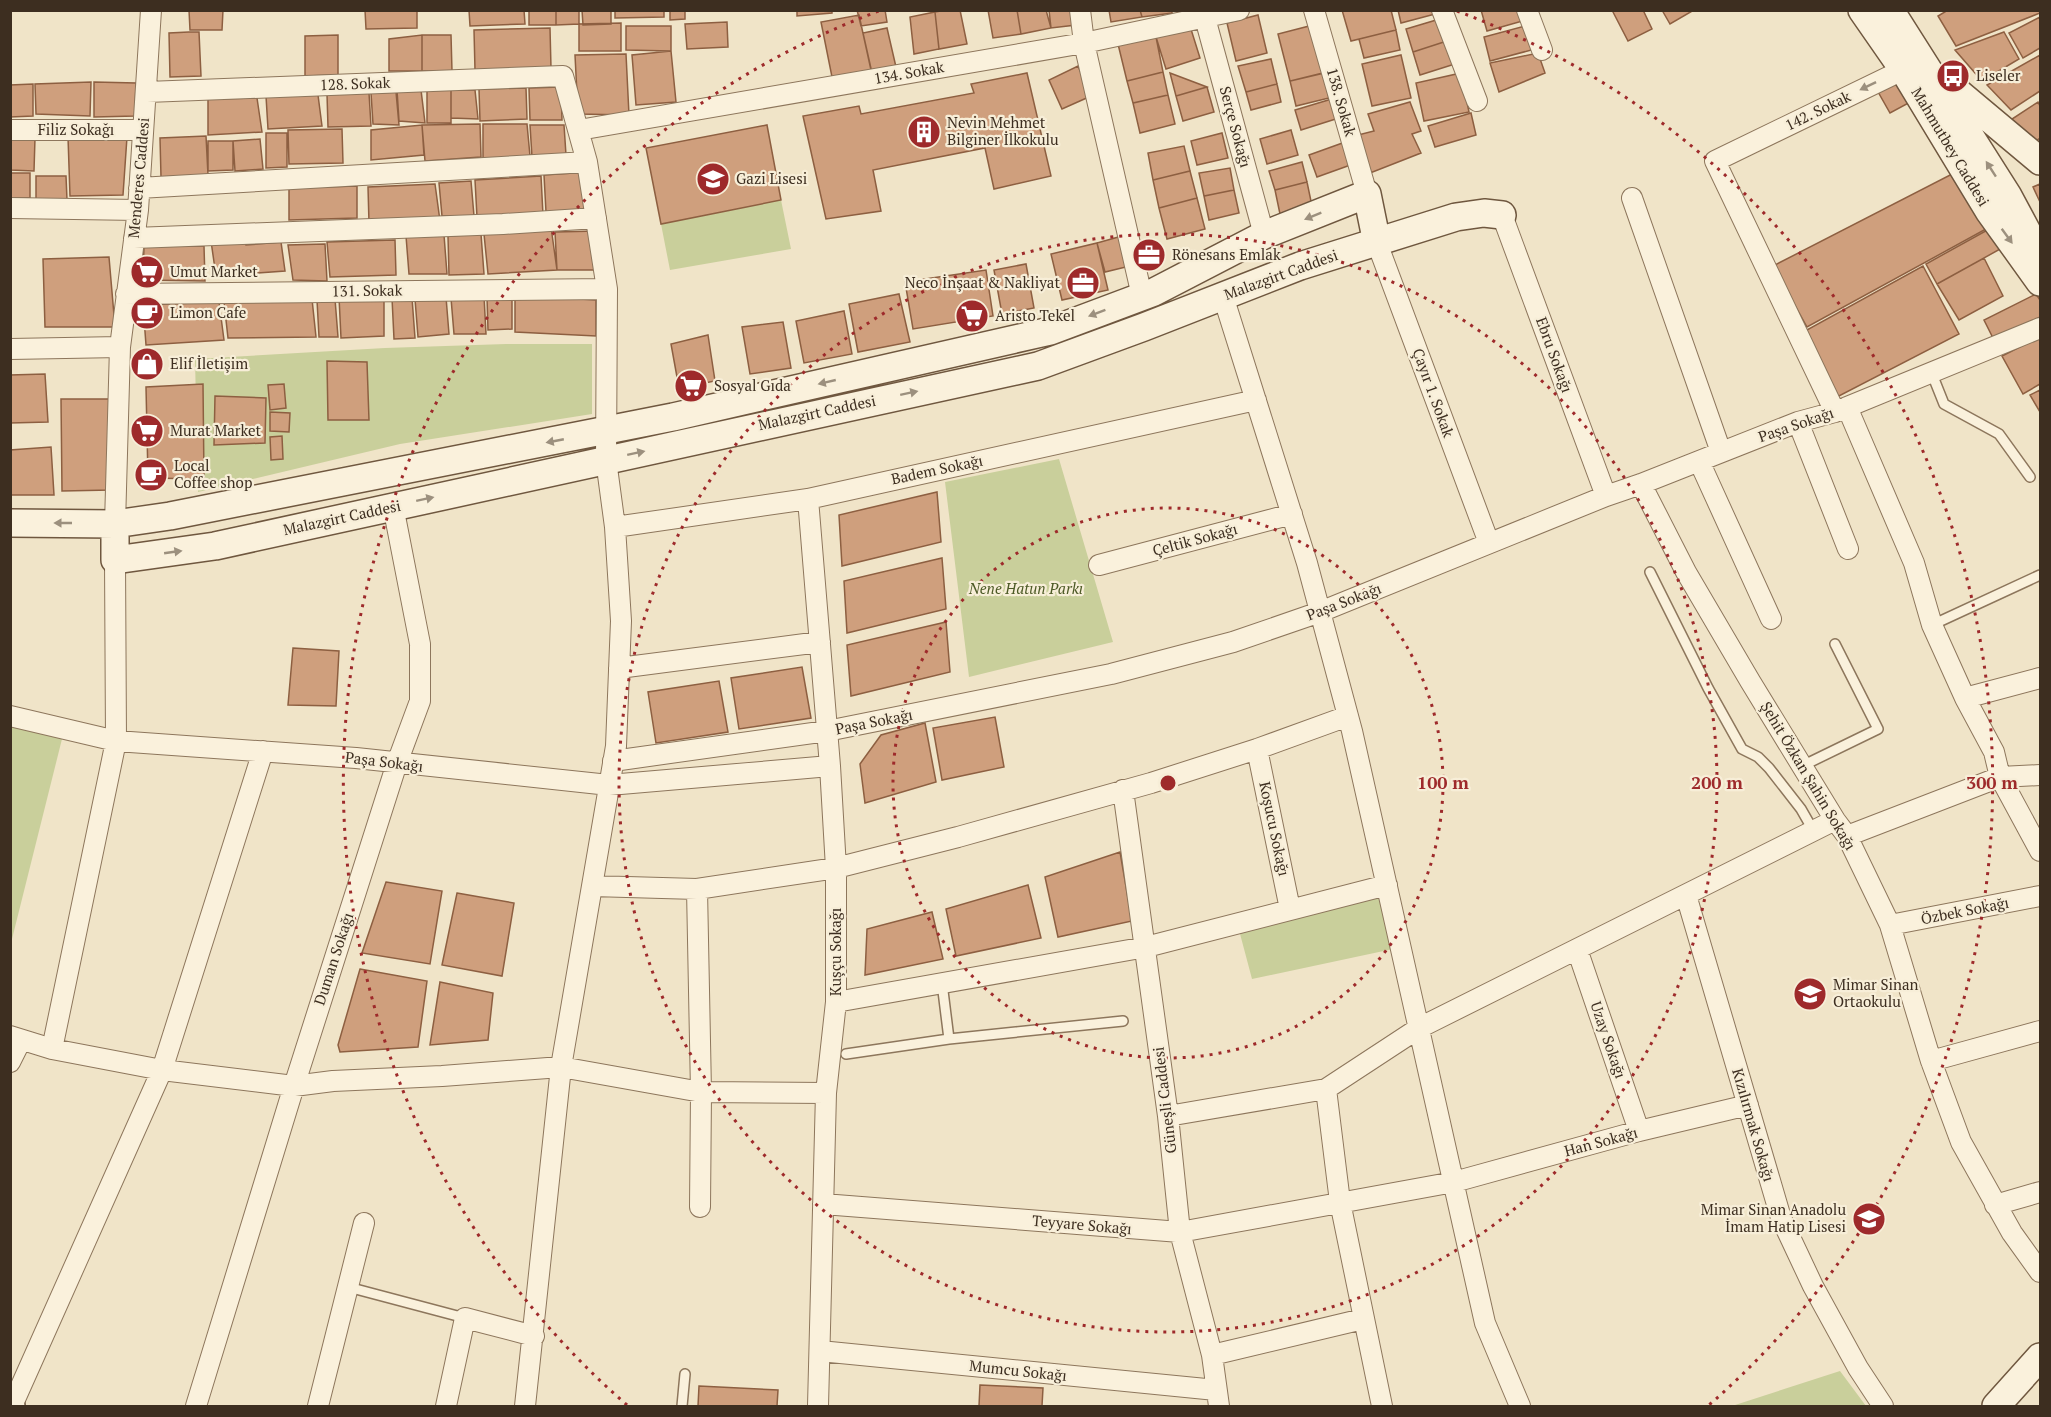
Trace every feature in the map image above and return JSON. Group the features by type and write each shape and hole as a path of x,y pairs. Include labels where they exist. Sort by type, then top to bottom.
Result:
{"main road":[{"name":"Mahmutbey Caddesi","path":"1862,10 1912,65 2008,196 2040,256"},
{"name":"Mahmutbey Caddesi","path":"1890,10 1912,65 1989,211 2040,282"},
{"path":"1912,65 2040,161"},
{"name":"Malazgirt Caddesi","path":"10,523 115,524 170,516 673,417 1050,331 1154,292 1264,235 1367,194"},
{"path":"1367,194 1377,243"},
{"name":"Malazgirt Caddesi","path":"115,560 215,546 1038,366 1300,267 1456,217 1484,213 1502,215"},
{"path":"115,524 115,560"},
{"path":"1996,1407 2040,1357"}],"street":[{"name":"Menderes Caddesi","path":"115,524 120,347 138,210 151,10"},
{"path":"1080,10 1084,43 1142,296"},
{"name":"134. Sokak","path":"579,130 1084,43 1239,10"},
{"name":"138. Sokak","path":"1314,10 1367,194"},
{"path":"1442,10 1477,101"},
{"path":"1527,10 1542,50"},
{"name":"Serçe Sokağı","path":"1205,18 1264,235"},
{"name":"142. Sokak","path":"1841,410 1715,161 1912,65"},
{"name":"128. Sokak","path":"147,92 562,76 579,130"},
{"name":"Filiz Sokağı","path":"10,130 142,130"},
{"path":"525,1407 561,1067 613,761 621,621 615,527 606,459 607,289 587,162 579,130"},
{"path":"139,188 587,162"},
{"path":"1632,198 1721,453"},
{"path":"10,208 138,210"},
{"name":"Ebru Sokağı","path":"1502,215 1606,496"},
{"path":"134,238 503,224 596,218"},
{"name":"Çayır 1. Sokak","path":"1377,243 1489,543"},
{"name":"131. Sokak","path":"126,294 607,289"},
{"path":"1223,296 1292,514 1348,716 1485,1323 1520,1407"},
{"name":"Paşa Sokağı","path":"613,761 826,731 1111,674 1233,642 1320,612 1606,496 1798,422 1841,410 2040,328"},
{"path":"10,349 120,347"},
{"name":"Badem Sokağı","path":"615,527 808,499 1256,400"},
{"path":"1841,410 1914,563 1932,625 1965,698 1994,752 2000,777 2040,851"},
{"path":"1798,422 1848,549"},
{"path":"1699,461 1771,619"},
{"name":"Şehit Özkan Şahin Sokağı","path":"1641,484 1686,572 1802,766 1847,836 1890,926 1931,1060 1961,1142 2012,1233 2040,1272"},
{"name":"Kuşçu Sokağı","path":"808,499 836,868 836,1002 826,1094 818,1407"},
{"name":"Duman Sokağı","path":"196,1407 294,1086 397,763 420,701 420,644 393,506"},
{"name":"Çeltik Sokağı","path":"1099,565 1292,514"},
{"path":"51,1049 116,741 115,560"},
{"path":"619,668 820,642"},
{"path":"1965,698 2040,680"},
{"name":"Paşa Sokağı","path":"10,716 116,741 263,751 609,785 830,766"},
{"path":"592,886 697,889 836,868 958,837 1124,790 1257,748 1348,716"},
{"name":"Koşucu Sokağı","path":"1257,748 1290,909"},
{"path":"11,1406 162,1070 263,751"},
{"path":"1847,836 2000,777 2040,776"},
{"name":"Güneşli Caddesi","path":"1124,790 1168,1116 1180,1233 1212,1355 1217,1398"},
{"path":"1168,1116 1326,1089 1419,1029 1835,820"},
{"path":"836,1002 1146,947 1387,885"},
{"path":"697,889 701,1092 700,1207"},
{"name":"Kızılırmak Sokağı","path":"1686,895 1781,1218 1813,1286 1858,1368 1883,1407"},
{"name":"Özbek Sokağı","path":"1890,926 2040,896"},
{"name":"Uzay Sokağı","path":"1577,949 1639,1131"},
{"path":"1931,1060 2040,1031"},
{"path":"10,1062 16,1038 51,1049 162,1070 294,1086 333,1081 561,1067 701,1092 826,1094"},
{"path":"1326,1089 1340,1202 1362,1319 1382,1407"},
{"name":"Han Sokağı","path":"1340,1202 1454,1182 1639,1131 1748,1105"},
{"path":"1995,1205 2040,1192"},
{"name":"Teyyare Sokağı","path":"823,1204 1180,1233 1340,1202"},
{"path":"318,1407 364,1223"},
{"path":"446,1407 465,1318 534,1336"},
{"path":"1212,1355 1362,1319"},
{"name":"Mumcu Sokağı","path":"820,1351 1217,1398"}],"lane":[{"path":"1932,374 1944,404 1999,434 2030,477"},
{"path":"1650,572 1742,750 1758,757 1769,768 1801,809 1813,830"},
{"path":"1932,625 2040,575"},
{"path":"1802,766 1878,729 1835,644"},
{"path":"942,983 949,1039"},
{"path":"846,1054 949,1039 1124,1021"},
{"path":"348,1287 465,1318"},
{"path":"682,1407 685,1374"}],"green space":[{"path":"781,200 791,249 670,270 661,224"},
{"path":"592,344 592,414 400,444 198,492 195,359 385,348"},
{"name":"Nene Hatun Parkı","path":"1059,459 1113,642 969,677 945,482"},
{"path":"11,706 67,719 11,943"},
{"path":"1377,895 1383,901 1393,949 1252,979 1239,930"},
{"path":"1840,1371 1866,1406 1732,1406"}],"building":[{"path":"189,10 223,10 222,30 190,30"},
{"path":"365,10 417,10 417,28 366,29"},
{"path":"469,10 524,10 525,24 470,26"},
{"path":"529,10 556,10 556,25 529,25"},
{"path":"556,10 579,10 579,24 556,25"},
{"path":"582,10 611,10 611,24 583,25"},
{"path":"615,10 664,10 664,17 615,18"},
{"path":"670,10 685,10 685,19 670,20"},
{"path":"797,10 832,10 832,13 797,16"},
{"path":"857,10 885,10 887,22 861,26"},
{"path":"960,10 967,44 939,49 935,12"},
{"path":"988,10 1017,10 1021,34 993,38"},
{"path":"1017,10 1046,10 1051,28 1021,34"},
{"path":"1049,10 1074,10 1076,25 1051,28"},
{"path":"1109,10 1140,10 1142,17 1111,22"},
{"path":"1140,10 1172,10 1172,13 1142,17"},
{"path":"1342,10 1391,10 1396,30 1351,41"},
{"path":"1398,10 1438,10 1439,13 1401,23"},
{"path":"1481,10 1523,10 1526,20 1487,31"},
{"path":"1612,10 1643,10 1652,29 1628,41"},
{"path":"1662,10 1694,10 1670,24"},
{"path":"1948,10 2040,10 2040,13 1956,46 1938,16"},
{"path":"935,12 939,49 914,54 910,17"},
{"path":"859,15 871,70 832,77 821,22"},
{"path":"1258,15 1267,53 1236,61 1227,23"},
{"path":"2040,17 2040,48 2023,58 2009,33"},
{"path":"1443,18 1450,40 1413,52 1406,29"},
{"path":"727,22 728,47 687,49 685,24"},
{"path":"621,23 621,51 579,51 579,24"},
{"path":"1317,24 1329,72 1290,81 1278,34"},
{"path":"1529,25 1535,49 1490,61 1484,37"},
{"path":"626,26 671,26 671,51 626,50"},
{"path":"1190,26 1200,58 1166,69 1156,37"},
{"path":"550,28 551,68 475,70 474,30"},
{"path":"887,28 896,67 872,73 863,33"},
{"path":"1396,30 1400,50 1364,58 1359,39"},
{"path":"199,32 201,76 170,77 169,33"},
{"path":"2004,32 2019,59 1982,81 1955,50"},
{"path":"338,35 338,75 305,76 305,36"},
{"path":"422,35 422,71 389,71 389,39"},
{"path":"422,35 451,35 452,71 422,71"},
{"path":"1156,37 1163,72 1127,81 1118,44"},
{"path":"1450,40 1458,63 1420,75 1413,52"},
{"path":"671,51 676,102 636,105 632,55"},
{"path":"1538,53 1545,73 1499,92 1490,63"},
{"path":"626,54 629,115 578,114 575,55"},
{"path":"1401,55 1411,98 1372,106 1362,64"},
{"path":"2040,55 2040,91 2011,110 1987,85"},
{"path":"1271,59 1277,84 1246,92 1238,66"},
{"path":"1078,66 1091,96 1062,109 1049,80"},
{"path":"1163,72 1168,95 1133,103 1127,81"},
{"name":"Nevin Mehmet Bilginer İlkokulu","path":"1027,73 1051,176 994,189 985,148 873,170 881,211 826,219 803,116 859,106 861,114 974,93 971,84"},
{"path":"1170,73 1207,87 1176,96"},
{"path":"1323,73 1329,98 1296,106 1290,81"},
{"path":"1461,73 1469,112 1424,121 1416,83"},
{"path":"1903,76 1916,99 1890,113 1877,90"},
{"path":"91,82 90,116 36,114 35,84"},
{"path":"94,82 136,83 135,116 94,117"},
{"path":"33,84 33,116 10,117 10,85"},
{"path":"1277,84 1281,102 1251,110 1246,92"},
{"path":"561,87 562,120 530,120 529,88"},
{"path":"1207,87 1214,112 1183,121 1176,96"},
{"path":"526,88 527,119 480,121 479,89"},
{"path":"397,90 421,90 425,123 399,121"},
{"path":"427,90 451,90 451,123 427,123"},
{"path":"451,90 475,90 478,119 451,118"},
{"path":"396,92 399,125 373,124 371,93"},
{"path":"369,93 371,126 328,127 327,94"},
{"path":"318,95 322,126 268,129 266,96"},
{"path":"1168,95 1175,124 1140,133 1133,103"},
{"path":"257,98 262,132 208,135 208,99"},
{"path":"1335,98 1342,117 1301,130 1295,110"},
{"path":"1410,102 1421,131 1412,134 1421,153 1365,175 1354,136 1374,131 1368,114"},
{"path":"2038,102 2040,138 2027,147 2009,121"},
{"path":"1471,113 1476,135 1435,147 1428,126"},
{"path":"480,124 481,157 425,161 422,125"},
{"path":"483,124 527,124 530,156 483,162"},
{"path":"422,125 424,155 371,160 371,130"},
{"path":"530,125 564,125 566,155 532,157"},
{"path":"767,125 781,200 661,224 646,148"},
{"path":"342,129 343,163 289,164 288,130"},
{"path":"1291,130 1298,155 1267,164 1260,139"},
{"path":"266,133 287,133 287,167 266,168"},
{"path":"1222,133 1228,158 1197,165 1191,141"},
{"path":"206,136 208,175 161,177 160,138"},
{"path":"68,137 127,137 123,195 70,196"},
{"path":"35,138 34,171 10,170 10,139"},
{"path":"260,139 263,169 235,171 233,141"},
{"path":"208,141 233,141 233,170 208,171"},
{"path":"1348,141 1356,163 1317,177 1309,155"},
{"path":"1184,146 1190,171 1153,180 1148,153"},
{"path":"1302,162 1307,182 1275,190 1269,171"},
{"path":"1230,168 1234,190 1204,196 1199,173"},
{"path":"1190,171 1197,198 1159,208 1153,180"},
{"path":"588,172 590,209 546,212 544,175"},
{"path":"10,173 30,173 30,198 10,198"},
{"path":"1954,173 1986,229 1807,327 1773,266"},
{"path":"36,176 66,176 67,200 36,200"},
{"path":"541,176 543,215 477,217 475,180"},
{"path":"471,181 474,216 442,216 439,183"},
{"path":"1307,182 1312,206 1280,214 1275,190"},
{"path":"435,184 440,221 369,223 368,187"},
{"path":"2040,184 2040,202 2033,187"},
{"path":"357,186 357,218 289,220 289,188"},
{"path":"1234,190 1239,213 1209,220 1204,196"},
{"path":"1197,198 1205,229 1167,239 1159,208"},
{"path":"551,227 557,270 488,274 484,234"},
{"path":"1991,228 2002,248 1937,284 1926,264"},
{"path":"597,231 599,270 557,270 555,232"},
{"path":"481,234 484,274 449,275 448,236"},
{"path":"444,235 447,274 409,274 406,236"},
{"path":"1122,236 1130,266 1105,272 1097,243"},
{"path":"245,238 246,245 281,242 285,271 216,276 211,241"},
{"path":"395,240 396,275 330,277 327,242"},
{"path":"1097,243 1108,290 1062,300 1051,254"},
{"path":"325,244 327,281 293,280 288,245"},
{"path":"144,246 204,246 205,281 143,280"},
{"path":"109,257 115,327 45,327 43,259"},
{"path":"1984,258 2003,296 1959,320 1937,284"},
{"path":"1026,264 1034,308 1002,314 994,270"},
{"path":"1923,266 1959,334 1837,397 1805,331"},
{"path":"986,270 993,316 913,329 905,282"},
{"path":"899,294 910,342 858,352 849,304"},
{"path":"2036,294 2040,300 2040,317 1995,342 1984,320"},
{"path":"515,295 596,300 596,336 515,332"},
{"path":"484,296 486,334 454,334 451,298"},
{"path":"512,296 512,329 488,330 487,297"},
{"path":"339,297 384,297 384,336 341,338"},
{"path":"446,297 449,334 418,337 415,299"},
{"path":"392,298 412,298 415,338 394,339"},
{"path":"312,299 316,337 228,338 224,302"},
{"path":"335,299 338,337 319,337 317,300"},
{"path":"219,302 224,340 146,345 143,305"},
{"path":"844,311 852,354 804,363 796,321"},
{"path":"783,322 791,368 750,374 742,327"},
{"path":"708,335 715,381 679,388 671,344"},
{"path":"2040,337 2040,384 2023,394 2002,356"},
{"path":"327,361 367,362 369,420 328,420"},
{"path":"45,374 48,422 10,423 10,375"},
{"path":"203,384 204,479 148,478 146,387"},
{"path":"284,384 286,408 270,410 268,385"},
{"path":"2040,390 2040,412 2030,395"},
{"path":"215,396 266,398 265,443 214,445"},
{"path":"61,399 110,399 111,490 62,491"},
{"path":"270,412 290,413 289,432 270,431"},
{"path":"282,436 283,459 271,460 270,437"},
{"path":"51,447 54,495 10,495 10,450"},
{"path":"937,492 941,542 842,566 839,515"},
{"path":"942,558 946,609 847,633 844,581"},
{"path":"946,622 950,672 851,696 847,645"},
{"path":"293,648 339,651 336,706 288,705"},
{"path":"802,667 811,718 739,729 731,678"},
{"path":"719,681 728,732 656,743 648,692"},
{"path":"995,717 1004,767 942,780 933,728"},
{"path":"925,723 936,782 865,803 860,764 881,735"},
{"path":"1120,852 1132,921 1058,937 1045,877"},
{"path":"386,882 442,891 430,964 362,953"},
{"path":"1028,885 1041,938 956,956 946,909"},
{"path":"457,893 514,903 502,976 442,965"},
{"path":"932,912 943,959 865,975 867,929"},
{"path":"360,969 427,981 418,1047 340,1052 338,1045"},
{"path":"440,982 493,993 488,1040 430,1045"},
{"path":"980,1385 1043,1388 1042,1406 979,1406"},
{"path":"699,1386 778,1390 777,1406 698,1406"}],"place":[{"name":"Liseler","path":"1953,76"},
{"name":"Nevin Mehmet Bilginer İlkokulu","path":"924,132"},
{"name":"Gazi Lisesi","path":"713,179"},
{"name":"Rönesans Emlak","path":"1149,255"},
{"name":"Umut Market","path":"147,272"},
{"name":"Neco İnşaat & Nakliyat","path":"1083,283"},
{"name":"Limon Cafe","path":"147,313"},
{"name":"Aristo Tekel","path":"972,316"},
{"name":"Elif İletişim","path":"147,364"},
{"name":"Sosyal Gıda","path":"691,386"},
{"name":"Murat Market","path":"147,431"},
{"name":"Local Coffee shop","path":"151,475"},
{"name":"Mimar Sinan Ortaokulu","path":"1810,994"},
{"name":"Mimar Sinan Anadolu İmam Hatip Lisesi","path":"1869,1219"}]}
